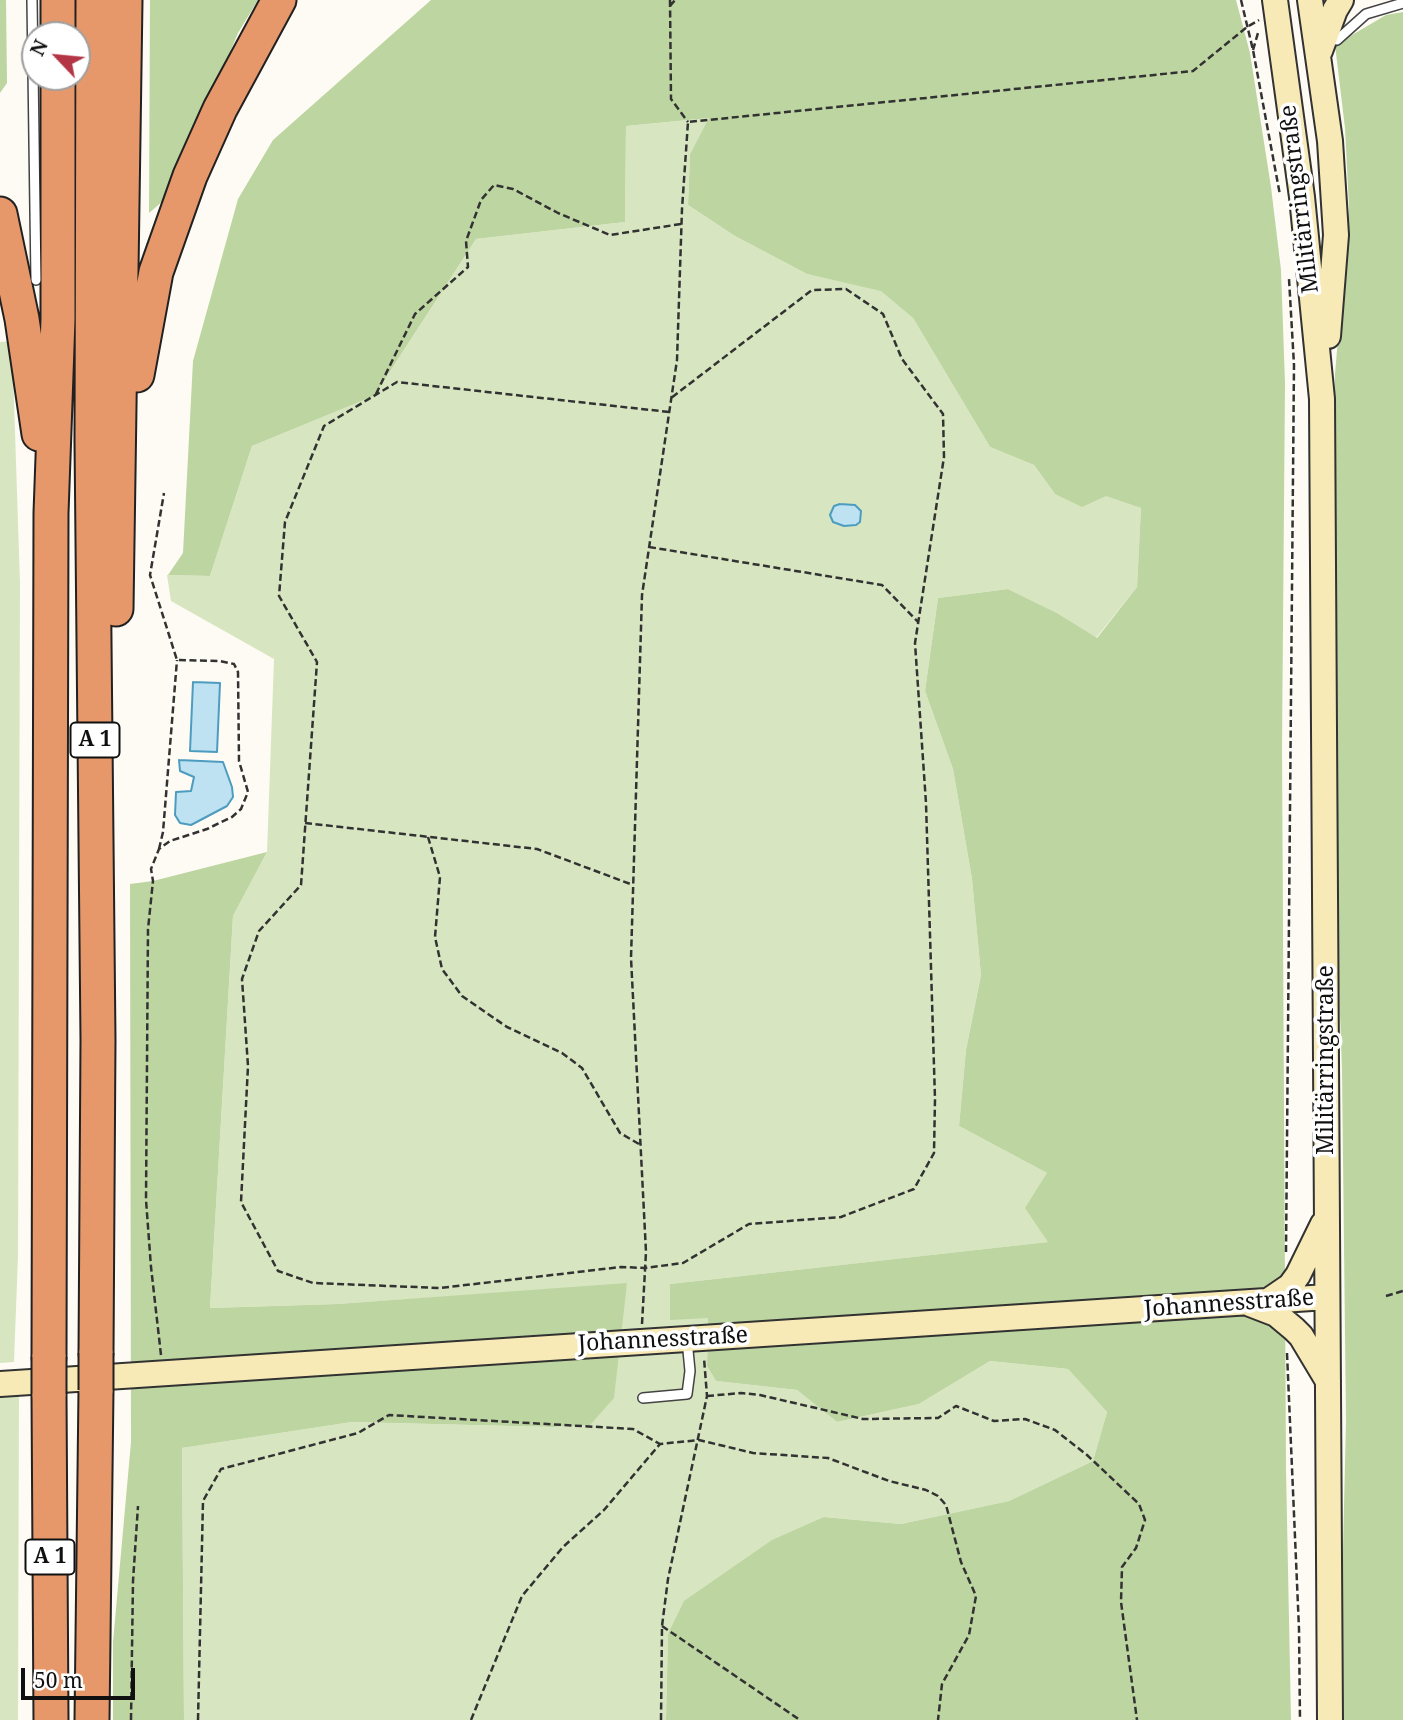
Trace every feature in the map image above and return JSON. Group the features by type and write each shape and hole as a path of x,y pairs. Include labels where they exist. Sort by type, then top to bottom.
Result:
{"highway":[{"path":"58,0 58,21"},
{"name":"A 1","path":"92,1720 98,1040 92,441 93,0"},
{"path":"98,1040 107,1025 125,0"},
{"path":"117,538 124,503 136,377 156,272 190,176 220,109 279,0"},
{"name":"A 1","path":"51,1720 51,513 58,319 58,91"},
{"path":"0,214 22,319 51,513"}],"main road":[{"name":"Militärringstraße","path":"1310,0 1322,44 1336,235 1322,399 1330,1720"},
{"path":"1322,44 1341,0"},
{"name":"Militärringstraße","path":"1272,5 1302,197 1322,399"},
{"path":"1257,1302 1290,1286 1326,1216"},
{"name":"Johannesstraße","path":"0,1384 1327,1297"},
{"path":"1257,1302 1276,1314 1301,1336 1328,1381"}],"lane":[{"path":"32,0 36,280"},
{"path":"1322,44 1337,40 1366,14 1403,3"},
{"path":"643,1398 687,1394 693,1338"}],"path":[{"path":"642,1341 645,1268 631,958 642,595 677,360 681,223 688,122 671,99 670,0"},
{"path":"670,6 675,0"},
{"path":"1241,0 1280,195"},
{"path":"688,122 1193,71 1272,5"},
{"path":"374,396 415,314 468,267 466,241 481,200 494,185 513,189 558,213 610,234 681,223"},
{"path":"1288,274 1294,365 1286,1265 1298,1275"},
{"path":"669,412 397,382 324,426 285,522 279,596 317,662 301,885 259,931 242,979 248,1066 241,1202 278,1272 313,1283 440,1288 621,1267 645,1268 683,1263 749,1224 841,1217 914,1189 934,1153 935,1099 926,803 915,643 944,457 943,414 902,359 883,314 846,289 812,290 671,398"},
{"path":"161,1372 146,1200 148,929 153,881 151,869 163,832 177,660 150,575 164,493"},
{"path":"649,547 881,585 919,623"},
{"path":"159,849 170,841 207,829 232,817 241,809 248,792 239,761 238,673 234,664 177,660"},
{"path":"305,823 537,849 633,885"},
{"path":"428,837 440,877 435,937 442,969 463,996 508,1027 562,1053 582,1068 620,1133 640,1144"},
{"path":"1386,1296 1403,1291"},
{"path":"1294,1329 1286,1337 1299,1629 1300,1720"},
{"path":"661,1720 662,1626 668,1579 707,1396 704,1358 693,1338"},
{"path":"707,1396 741,1393 760,1395 863,1419 938,1419 956,1406 994,1421 1025,1419 1055,1430 1087,1455 1139,1504 1145,1520 1136,1548 1122,1567 1121,1602 1137,1720"},
{"path":"198,1720 203,1501 221,1469 358,1433 389,1415 634,1429 660,1444 699,1440 753,1453 828,1458 889,1482 926,1490 938,1496 946,1505 961,1562 976,1596 969,1636 942,1684 938,1720"},
{"path":"471,1720 522,1595 564,1547 604,1510 660,1444"},
{"path":"131,1720 133,1581 138,1506"},
{"path":"662,1626 800,1720"}],"green space":[{"path":"0,0 6,0 7,83 0,93"},
{"path":"150,0 258,0 238,33 171,194 149,213"},
{"path":"431,0 1236,0 1250,53 1271,187 1281,270 1285,383 1282,747 1286,1469 1291,1720 666,1720 668,1634 684,1601 772,1540 824,1517 901,1524 1009,1501 1093,1461 1107,1412 1068,1369 990,1361 919,1404 837,1422 797,1390 716,1381 707,1366 708,1318 670,1320 670,1284 1048,1242 1025,1208 1047,1173 959,1126 966,1050 981,975 972,879 953,769 925,691 938,598 1008,589 1057,613 1097,638 1137,587 1141,508 1106,496 1082,507 1055,494 1034,465 990,447 913,318 881,291 807,274 735,236 688,205 690,154 709,118 626,126 625,222 476,239 374,396 252,446 210,576 168,575 183,553 193,361 238,199 273,140"},
{"path":"1403,12 1403,1720 1339,1720 1346,1421 1342,1070 1334,843 1332,455 1335,374 1349,208 1345,128 1335,45 1386,15"},
{"path":"710,118 690,154 688,205 735,236 807,274 881,290 913,318 990,447 1034,465 1055,494 1105,495 1141,508 1137,587 1096,638 1057,613 1008,589 938,598 925,691 953,769 972,879 981,975 966,1050 959,1126 1047,1173 1049,1242 670,1284 708,1318 707,1366 716,1381 797,1390 837,1422 919,1404 990,1361 1068,1369 1107,1412 1093,1461 1009,1501 901,1524 824,1517 668,1634 666,1720 184,1720 182,1448 352,1422 553,1427 590,1425 627,1284 337,1304 210,1308 233,916 267,852 274,659 171,601 167,575 210,576 252,446 374,396 476,239 625,222 626,126"},
{"path":"12,341 20,583 18,1256 14,1362 0,1363 0,342"},
{"path":"267,852 233,916 210,1308 337,1304 627,1283 614,1398 590,1425 553,1427 352,1422 182,1448 184,1720 113,1720 113,1642 131,1442 130,884 153,881"},
{"path":"19,1393 18,1720 0,1720 0,1395"}],"water":[{"path":"855,505 861,511 860,522 844,526 833,522 830,515 834,506"},
{"path":"193,682 220,683 217,752 190,751"},
{"path":"179,760 223,762 233,797 227,806 191,825 180,823 175,815 176,792 191,791 194,777 180,771"}]}
